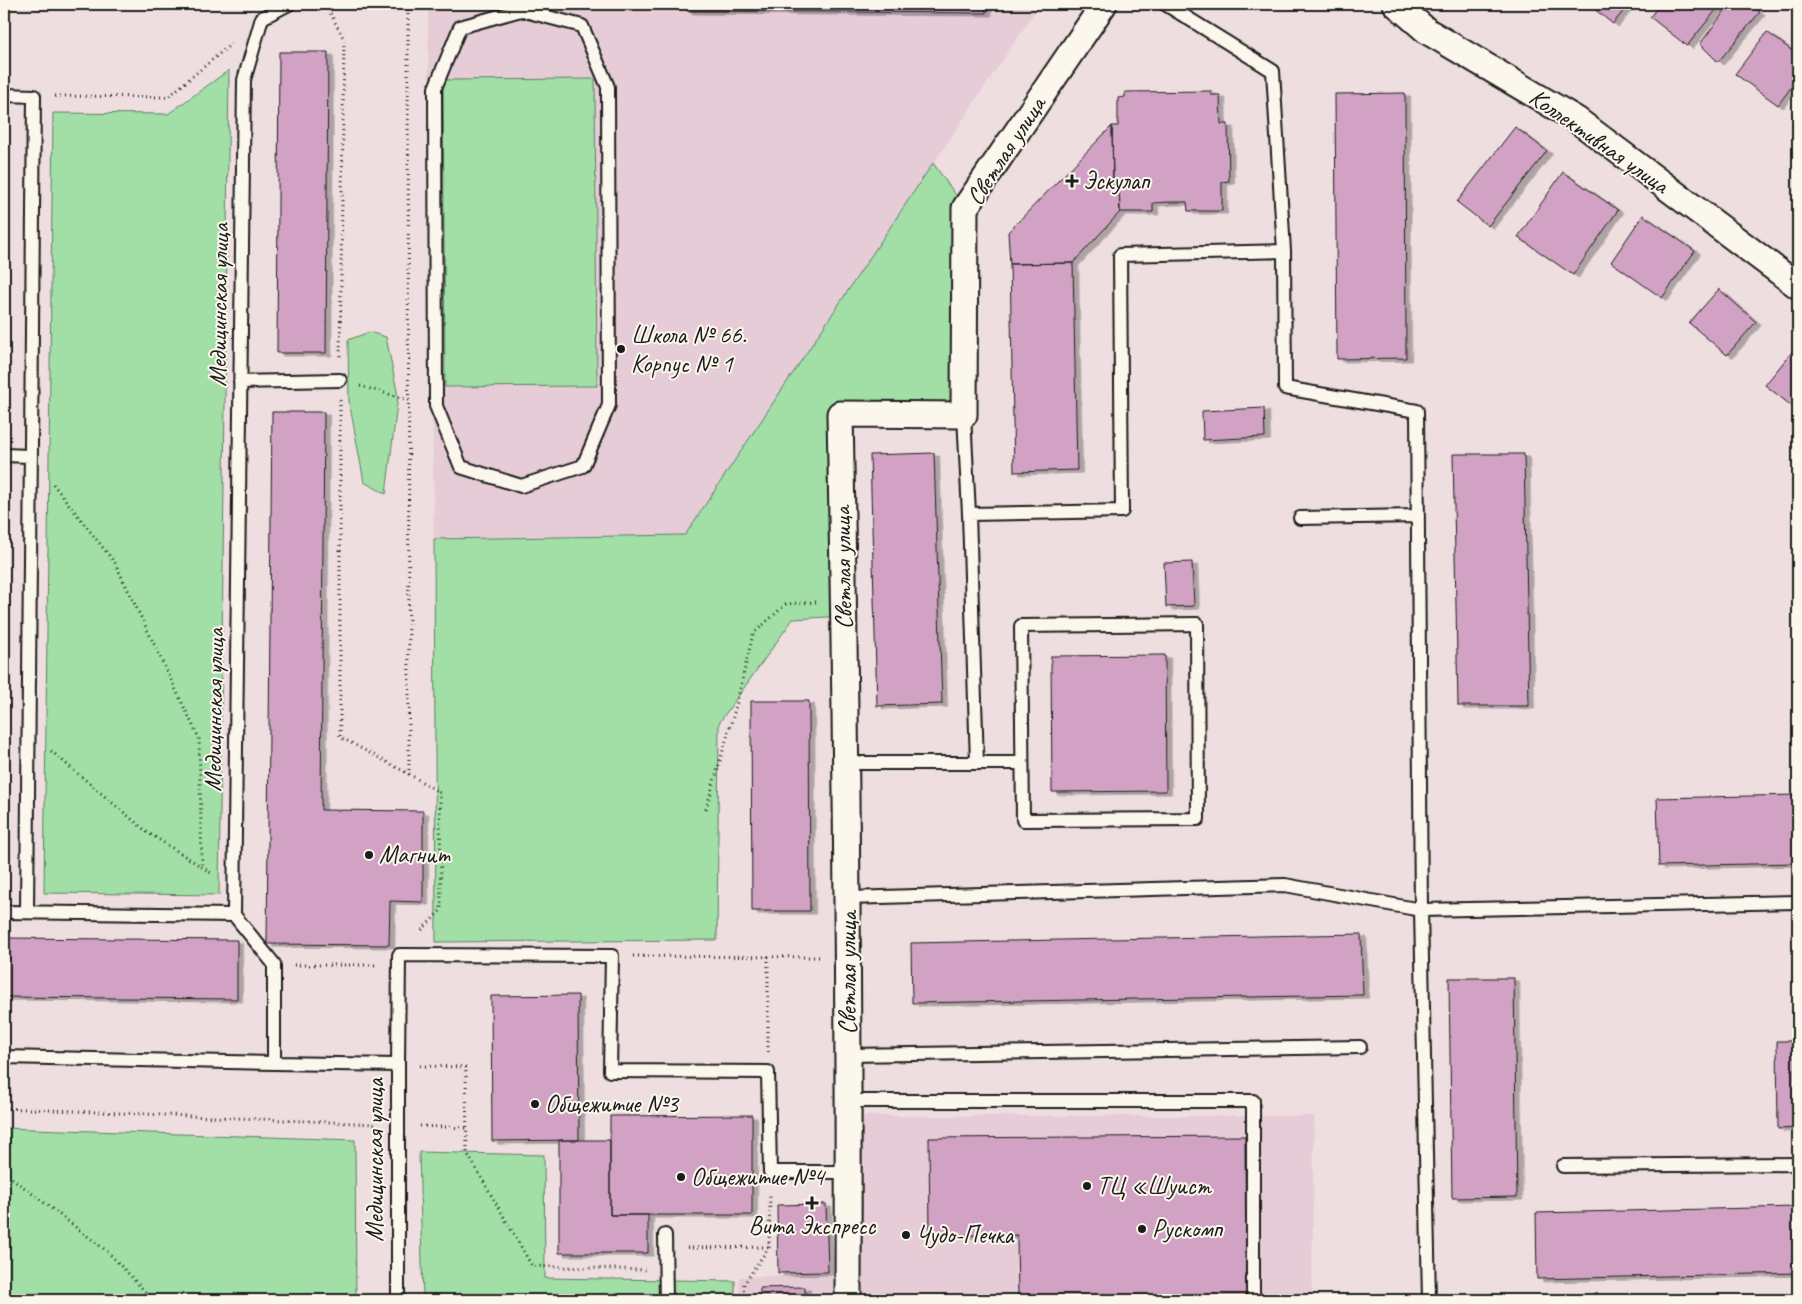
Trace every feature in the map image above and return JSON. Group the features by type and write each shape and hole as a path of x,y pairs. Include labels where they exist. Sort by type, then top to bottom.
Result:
{"street":[{"name":"Светлая улица","path":"848,1300 847,763 840,414 964,416 965,208 1104,4"},
{"name":"Коллективная улица","path":"1396,4 1427,31 1577,120 1798,286"}],"lane":[{"path":"262,18 289,4"},
{"path":"1165,4 1273,71 1284,251 1285,388 1417,411 1421,910 1429,1300"},
{"path":"521,10 582,26 608,87 609,405 583,466 522,486 461,467 436,406 435,88 460,27 521,10"},
{"name":"Медицинская улица","path":"234,915 244,80 262,18"},
{"path":"4,95 34,96 27,912"},
{"path":"968,514 1122,511 1120,255 1284,251"},
{"path":"240,382 340,380"},
{"path":"964,416 976,763"},
{"path":"4,456 30,456"},
{"path":"1300,518 1418,516"},
{"path":"1197,624 1198,819 1023,820 1022,763 1021,626 1197,624"},
{"path":"847,763 1022,763"},
{"path":"848,898 1285,885 1421,910 1798,902"},
{"path":"4,912 234,915 274,964 274,1062"},
{"path":"398,1065 399,960 612,956 610,1071 768,1072 770,1172 849,1172"},
{"path":"849,1055 1360,1047"},
{"name":"Медицинская улица","path":"4,1057 398,1065 398,1300"},
{"path":"849,1101 1253,1101 1253,1300"},
{"path":"1562,1166 1798,1164"},
{"path":"665,1235 666,1300"}],"path":[{"path":"274,964 399,960 441,910 440,793 409,774 408,4"},
{"path":"34,96 168,97 262,18"},
{"path":"340,380 409,400"},
{"path":"30,456 115,563 199,738 202,867"},
{"path":"706,809 736,706 753,634 786,604 844,600"},
{"path":"28,732 147,832 235,887"},
{"path":"612,956 848,957"},
{"path":"768,956 768,1072"},
{"path":"398,1065 466,1067 467,1153 532,1266 666,1271"},
{"path":"4,1108 467,1128"},
{"path":"4,1172 108,1252 153,1300"},
{"path":"743,1300 744,1284 769,1247 770,1172"},
{"path":"665,1249 769,1247"}],"shaded area":[{"name":"Школа № 66. Корпус № 1","path":"428,4 1040,4 685,535 434,539"},
{"path":"849,1116 1314,1116 1312,1300 740,1300 739,1277 839,1274"}],"green space":[{"path":"229,70 219,895 44,893 53,113 168,114"},
{"path":"595,79 597,386 445,387 443,80"},
{"path":"933,163 965,208 964,415 840,414 844,616 793,619 719,723 717,940 436,942 434,539 685,535"},
{"path":"369,332 386,337 398,396 386,494 364,482 349,401 348,340"},
{"path":"4,1128 355,1140 356,1300 4,1300"},
{"path":"419,1152 544,1155 545,1278 735,1281 735,1300 423,1300"}],"building":[{"path":"687,4 986,4 986,13 687,11"},
{"path":"1588,4 1629,4 1613,24"},
{"path":"1660,4 1721,4 1687,46 1650,17"},
{"path":"1730,4 1747,4 1760,12 1718,62 1700,44"},
{"path":"1767,32 1798,55 1798,78 1778,105 1735,74"},
{"path":"279,52 328,52 326,353 277,353"},
{"path":"1211,91 1211,95 1220,95 1221,124 1228,124 1229,181 1222,182 1222,211 1188,211 1187,202 1170,202 1153,203 1153,212 1120,212 1119,184 1113,184 1112,126 1118,126 1118,98 1125,97 1125,92"},
{"path":"1405,93 1406,358 1337,359 1335,94"},
{"path":"1112,126 1113,184 1119,184 1120,212 1073,263 1010,264 1008,232"},
{"path":"1515,127 1547,151 1488,226 1457,202"},
{"path":"1563,172 1618,210 1573,275 1518,237"},
{"path":"1643,215 1695,251 1662,298 1611,262"},
{"path":"1073,263 1077,470 1014,472 1010,264"},
{"path":"1719,289 1756,322 1727,355 1689,323"},
{"path":"1796,347 1798,348 1798,411 1765,385"},
{"path":"1264,408 1265,437 1203,440 1202,411"},
{"path":"272,412 324,412 321,810 423,811 423,902 390,901 389,945 267,944"},
{"path":"934,453 942,704 877,706 870,455"},
{"path":"1453,454 1524,454 1529,706 1458,706"},
{"path":"1192,562 1194,606 1166,607 1164,563"},
{"path":"1165,655 1166,791 1052,792 1051,656"},
{"path":"751,701 809,701 810,911 752,911"},
{"path":"1798,795 1798,863 1659,866 1657,798"},
{"path":"1361,934 1363,995 912,1003 911,943"},
{"path":"4,938 237,940 237,999 4,997"},
{"path":"1449,978 1514,978 1517,1197 1452,1198"},
{"name":"Общежитие №3","path":"578,995 579,1140 492,1141 491,996"},
{"path":"1777,1041 1798,1041 1798,1128 1778,1129"},
{"name":"Общежитие №4","path":"752,1115 752,1215 610,1215 610,1116"},
{"name":"ТЦ «Шуист","path":"1245,1136 1246,1300 1018,1300 1017,1235 930,1235 929,1138"},
{"path":"559,1140 610,1140 610,1215 648,1215 648,1253 559,1253"},
{"path":"826,1204 828,1272 778,1273 777,1205"},
{"path":"1798,1207 1798,1273 1537,1279 1536,1213"},
{"path":"805,1287 805,1300 760,1300 760,1288"}],"place":[{"name":"Эскулап","path":"1072,181"},
{"name":"Школа № 66. Корпус № 1","path":"621,349"},
{"name":"Магнит","path":"369,855"},
{"name":"Общежитие №3","path":"535,1104"},
{"name":"Общежитие №4","path":"681,1177"},
{"name":"ТЦ «Шуист","path":"1087,1186"},
{"name":"Вита Экспресс","path":"812,1203"},
{"name":"Рускомп","path":"1142,1229"},
{"name":"Чудо-Печка","path":"906,1235"}]}
